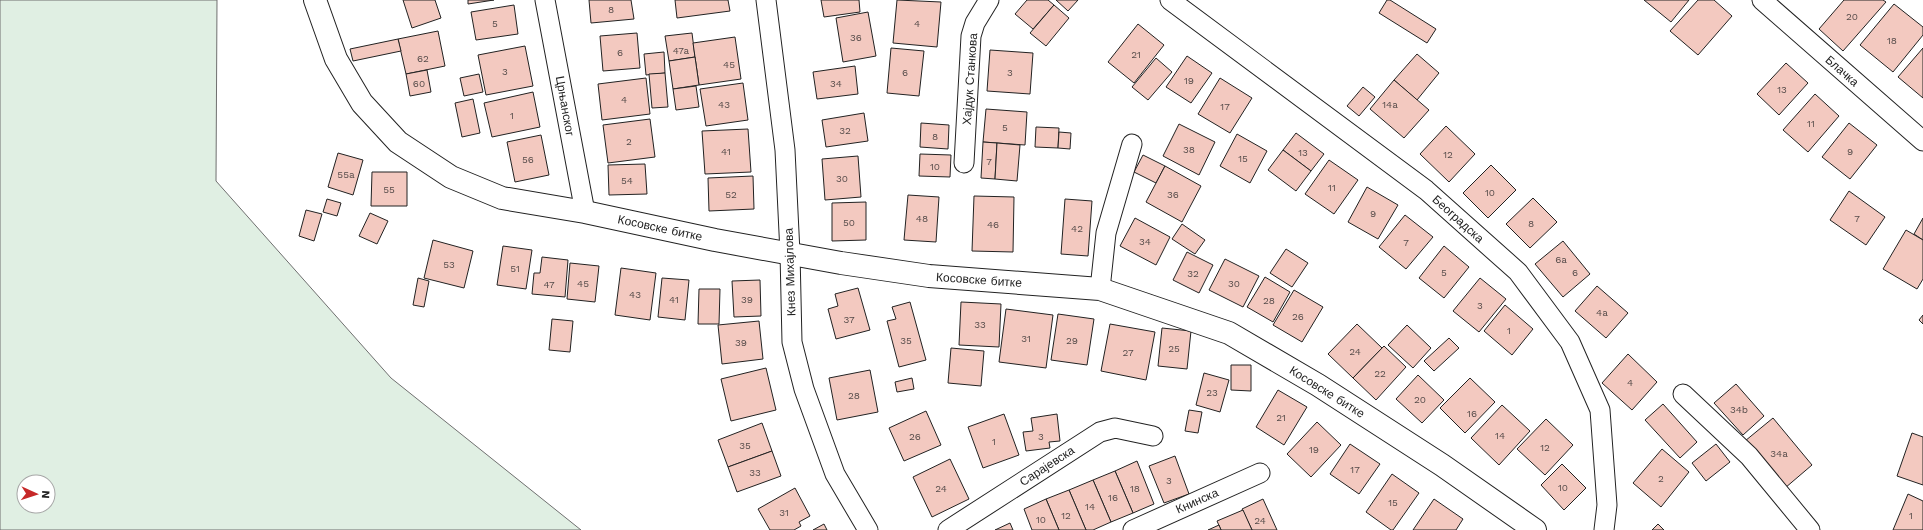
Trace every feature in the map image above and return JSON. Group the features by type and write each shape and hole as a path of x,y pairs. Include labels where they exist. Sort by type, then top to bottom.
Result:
{"street":[{"name":"Косовске битке","path":"315,0 336,59 362,103 398,142 451,176 502,198 585,212 715,240 841,263 928,276 1100,289 1229,333 1318,385 1442,465 1535,530"},
{"name":"Црњанског","path":"545,0 585,212"},
{"name":"Кнез Михајлова","path":"766,0 785,150 790,253 792,342 804,389 835,474 868,530"},
{"name":"Хајдук Станкова","path":"964,163 971,36 975,23 989,0"},
{"name":"Београдска","path":"1170,0 1426,190 1518,272 1570,342 1600,410 1608,505 1604,530"},
{"name":"Блачка","path":"1762,0 1923,141"},
{"path":"1100,289 1106,233 1132,144"},
{"path":"1682,394 1749,456 1810,530"},
{"name":"Сарајевска","path":"948,530 1100,432 1115,428 1153,436"},
{"name":"Книнска","path":"1133,530 1260,473"}],"green space":[{"path":"0,0 217,0 216,181 391,378 581,530 0,530"}],"building":[{"path":"403,0 435,0 441,18 412,28"},
{"path":"468,0 494,0 468,4"},
{"path":"589,0 631,0 634,19 591,23"},
{"path":"675,0 728,0 730,11 677,18"},
{"path":"821,0 859,0 860,12 824,17"},
{"path":"897,0 941,2 937,47 893,43"},
{"path":"1027,0 1048,0 1054,5 1033,29 1015,14"},
{"path":"1056,0 1078,0 1068,11"},
{"path":"1387,0 1390,0 1436,29 1427,43 1379,13"},
{"path":"1644,0 1689,0 1671,22"},
{"path":"1698,0 1714,0 1732,16 1698,55 1670,31"},
{"path":"1844,0 1883,0 1886,2 1843,51 1819,29"},
{"path":"1894,4 1923,27 1923,35 1893,72 1860,45"},
{"path":"514,5 518,34 476,40 471,12"},
{"path":"1054,5 1069,18 1046,46 1030,33"},
{"path":"868,12 876,56 843,62 836,18"},
{"path":"1138,24 1164,45 1134,83 1108,62"},
{"path":"438,31 445,66 406,74 398,39"},
{"path":"637,33 640,68 603,71 600,36"},
{"path":"692,33 695,57 669,61 665,36"},
{"path":"735,37 741,79 699,85 693,43"},
{"path":"398,39 401,51 353,61 350,49"},
{"path":"525,46 533,86 486,95 478,55"},
{"path":"891,48 924,51 919,96 887,93"},
{"path":"1923,48 1923,98 1898,77"},
{"path":"990,50 1033,53 1030,94 987,91"},
{"path":"664,52 665,73 646,75 644,54"},
{"path":"1417,54 1439,73 1417,100 1394,80"},
{"path":"1187,56 1212,73 1191,103 1166,87"},
{"path":"695,57 699,85 673,89 669,61"},
{"path":"1156,58 1172,72 1148,100 1132,87"},
{"path":"1786,63 1808,83 1779,115 1757,94"},
{"path":"855,66 858,94 817,99 813,72"},
{"path":"427,70 431,92 410,96 406,74"},
{"path":"665,73 668,107 652,108 649,74"},
{"path":"479,74 483,92 464,96 460,78"},
{"path":"646,78 650,114 602,120 598,84"},
{"path":"1220,78 1252,98 1230,133 1198,114"},
{"path":"1394,80 1429,110 1404,138 1370,109"},
{"path":"743,83 748,120 706,126 700,89"},
{"path":"696,86 699,107 676,110 673,89"},
{"path":"1363,87 1375,97 1359,116 1347,106"},
{"path":"533,92 540,127 492,137 484,103"},
{"path":"1815,94 1839,116 1808,152 1783,130"},
{"path":"473,99 480,133 462,137 455,103"},
{"path":"986,109 1027,112 1025,145 983,142"},
{"path":"864,113 868,141 826,147 822,120"},
{"path":"650,119 655,157 608,163 603,125"},
{"path":"921,123 949,125 948,149 920,147"},
{"path":"1849,123 1877,145 1850,179 1822,157"},
{"path":"1179,124 1215,142 1199,175 1163,156"},
{"path":"1446,126 1475,154 1449,182 1420,154"},
{"path":"1036,127 1059,128 1058,148 1035,147"},
{"path":"748,129 751,172 705,174 702,131"},
{"path":"1059,132 1071,133 1070,149 1058,148"},
{"path":"1296,133 1324,154 1311,171 1283,150"},
{"path":"1237,134 1267,151 1250,183 1220,166"},
{"path":"541,135 549,175 515,182 507,142"},
{"path":"983,142 997,143 995,179 981,178"},
{"path":"997,143 1020,145 1017,181 995,179"},
{"path":"1283,150 1311,171 1296,191 1268,170"},
{"path":"338,153 363,160 353,195 328,187"},
{"path":"920,154 951,155 950,177 919,176"},
{"path":"1143,155 1165,166 1156,183 1134,172"},
{"path":"858,156 861,197 825,200 822,159"},
{"path":"1329,160 1358,180 1334,214 1305,194"},
{"path":"645,164 647,194 609,195 608,165"},
{"path":"1491,165 1516,190 1488,218 1463,193"},
{"path":"1165,166 1201,186 1182,222 1146,202"},
{"path":"372,172 407,172 407,206 371,206"},
{"path":"753,176 754,209 709,211 708,178"},
{"path":"1367,187 1398,205 1378,239 1348,222"},
{"path":"1849,191 1885,217 1866,245 1830,220"},
{"path":"908,195 939,197 936,242 904,240"},
{"path":"974,196 1014,197 1013,252 972,251"},
{"path":"1533,198 1557,222 1530,248 1506,224"},
{"path":"327,199 341,203 337,216 323,212"},
{"path":"1065,199 1092,201 1088,256 1061,254"},
{"path":"866,202 866,240 832,241 832,203"},
{"path":"306,210 322,214 314,241 299,236"},
{"path":"370,213 388,221 377,244 359,236"},
{"path":"1405,215 1433,237 1406,269 1379,247"},
{"path":"1135,218 1170,237 1156,265 1120,246"},
{"path":"1923,218 1923,240 1914,234"},
{"path":"1182,224 1205,240 1195,254 1172,239"},
{"path":"1906,230 1923,240 1923,279 1917,289 1883,269"},
{"path":"433,240 473,251 464,288 424,278"},
{"path":"1563,241 1590,274 1563,297 1535,264"},
{"path":"503,246 532,250 526,289 497,285"},
{"path":"1444,246 1469,267 1444,298 1419,278"},
{"path":"1286,249 1308,263 1292,287 1270,273"},
{"path":"1187,252 1213,265 1199,293 1173,280"},
{"path":"542,257 568,260 565,297 532,294 534,273 540,273"},
{"path":"1225,259 1259,276 1243,307 1209,290"},
{"path":"570,263 599,266 595,302 567,299"},
{"path":"621,268 656,273 650,320 615,315"},
{"path":"1265,277 1290,292 1273,322 1247,307"},
{"path":"418,278 429,281 424,307 413,305"},
{"path":"662,278 689,280 685,320 658,317"},
{"path":"1480,278 1506,299 1479,332 1453,311"},
{"path":"760,280 761,316 734,317 732,281"},
{"path":"1597,286 1628,313 1606,338 1575,311"},
{"path":"858,288 870,330 836,339 828,309 838,306 835,294"},
{"path":"699,289 720,289 719,324 698,324"},
{"path":"1294,290 1323,307 1302,342 1273,325"},
{"path":"910,302 926,360 899,367 887,321 896,319 892,307"},
{"path":"961,302 1001,304 999,347 959,345"},
{"path":"1505,305 1533,329 1512,355 1484,331"},
{"path":"1006,309 1053,315 1046,368 999,362"},
{"path":"1058,314 1094,319 1087,365 1051,360"},
{"path":"1923,315 1923,324 1919,320"},
{"path":"552,319 573,321 570,352 549,350"},
{"path":"759,321 763,359 722,364 718,325"},
{"path":"1110,324 1155,332 1146,380 1101,371"},
{"path":"1357,324 1382,348 1353,378 1328,354"},
{"path":"1407,325 1431,348 1413,368 1388,345"},
{"path":"1162,328 1191,331 1187,369 1158,366"},
{"path":"1449,338 1459,348 1434,371 1424,361"},
{"path":"1384,346 1406,367 1376,400 1353,378"},
{"path":"951,348 984,351 981,386 948,383"},
{"path":"1628,354 1657,382 1632,410 1602,383"},
{"path":"1231,365 1251,365 1251,391 1231,390"},
{"path":"766,368 776,410 731,421 721,379"},
{"path":"870,370 878,412 837,420 829,378"},
{"path":"1204,373 1229,380 1220,412 1196,405"},
{"path":"1418,375 1444,400 1422,423 1396,399"},
{"path":"912,378 914,389 897,392 895,382"},
{"path":"1470,378 1495,402 1465,433 1440,408"},
{"path":"1736,384 1764,416 1743,435 1714,403"},
{"path":"1278,390 1307,407 1284,445 1256,427"},
{"path":"1663,404 1697,442 1680,458 1645,420"},
{"path":"1502,405 1530,431 1499,465 1471,438"},
{"path":"1189,410 1202,412 1198,433 1185,431"},
{"path":"926,411 941,445 904,461 889,428"},
{"path":"1004,414 1019,455 983,468 968,427"},
{"path":"1057,414 1060,441 1049,442 1050,448 1026,451 1023,432 1033,431 1031,418"},
{"path":"1773,418 1812,465 1785,488 1745,441"},
{"path":"1546,419 1573,445 1545,475 1517,449"},
{"path":"1317,422 1341,445 1311,477 1287,454"},
{"path":"762,423 772,451 728,467 718,440"},
{"path":"1912,433 1923,437 1923,485 1897,476"},
{"path":"1350,444 1380,464 1359,494 1330,474"},
{"path":"1716,444 1730,462 1706,481 1692,463"},
{"path":"1662,449 1689,472 1661,507 1633,483"},
{"path":"772,451 781,476 737,492 728,467"},
{"path":"1175,456 1189,494 1164,503 1149,466"},
{"path":"950,459 969,499 932,517 913,477"},
{"path":"1137,461 1154,504 1133,513 1115,471"},
{"path":"1562,464 1586,488 1564,510 1541,485"},
{"path":"1115,471 1133,513 1111,522 1093,480"},
{"path":"1392,474 1419,493 1393,530 1391,530 1366,512"},
{"path":"1093,480 1111,522 1093,530 1086,530 1069,490"},
{"path":"795,488 810,516 799,522 801,526 794,530 770,530 758,509"},
{"path":"1069,490 1086,530 1059,530 1046,499"},
{"path":"1908,494 1923,501 1923,530 1893,530"},
{"path":"1046,499 1059,530 1032,530 1024,509"},
{"path":"1263,499 1277,530 1252,530 1242,509"},
{"path":"1434,499 1463,519 1456,530 1413,530"},
{"path":"1243,510 1252,530 1221,530 1217,521"},
{"path":"1010,523 1013,530 995,530"},
{"path":"824,524 827,530 813,530"},
{"path":"1658,524 1664,530 1652,530"},
{"path":"1219,525 1221,530 1208,530"}]}
